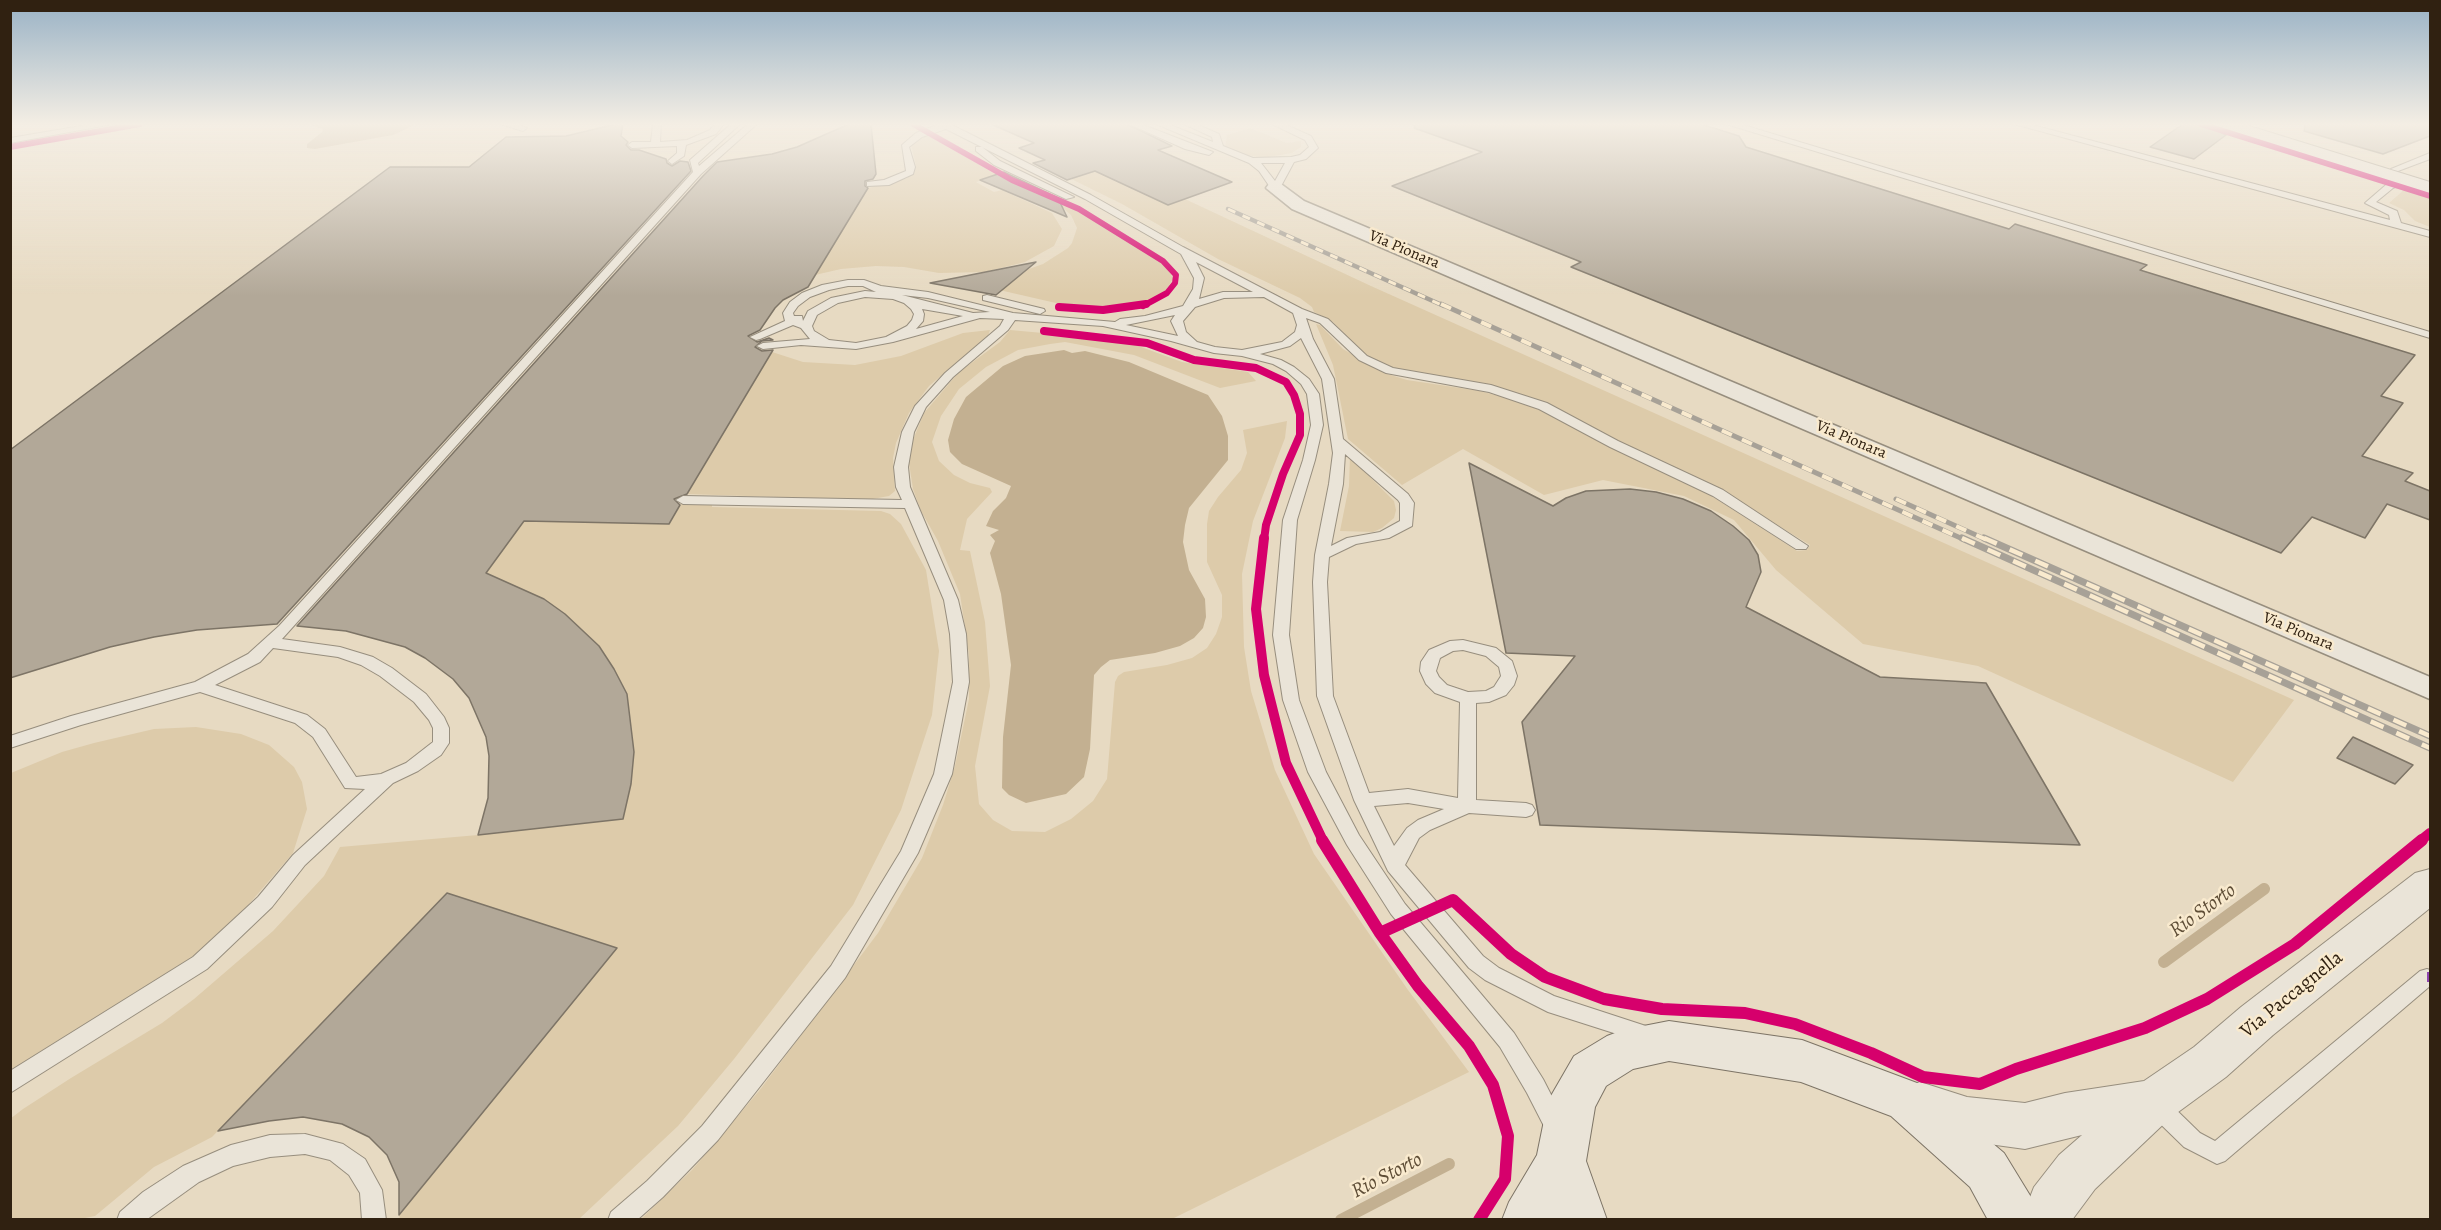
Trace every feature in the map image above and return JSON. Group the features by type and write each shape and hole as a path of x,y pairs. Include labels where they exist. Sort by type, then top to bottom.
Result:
{"street":[{"path":"2413,181 2430,189"},
{"name":"Via Pionara","path":"1275,189 1298,205 2430,689"},
{"name":"Via Paccagnella","path":"2046,1220 2052,1205 2077,1172 2153,1102 2210,1062 2257,1021 2430,885"},
{"name":"Via Paccagnella","path":"1562,1151 1572,1101 1590,1071 1623,1051 1669,1041 1802,1061 1908,1101 1967,1119 2025,1126 2065,1115 2153,1102"},
{"path":"1908,1101 1987,1170 2016,1220"},
{"path":"1527,1220 1562,1151"},
{"path":"1562,1151 1582,1220"}],"lane":[{"path":"10,742 67,723 200,686 254,658 271,643 689,181"},
{"path":"870,184 889,181"},
{"path":"1033,181 1135,223 1249,286 1298,311 1324,321 1363,358 1390,371 1491,389 1543,406 1614,444 1718,493 1801,546"},
{"name":"Via Pionara","path":"1270,181 1275,189"},
{"path":"1275,189 1279,181"},
{"path":"1920,181 2430,335"},
{"path":"2233,181 2430,234"},
{"path":"2394,181 2370,203 2394,213 2396,225"},
{"path":"1179,249 1191,260 1199,278 1198,290 1177,321 1178,327 1187,339 1197,345"},
{"path":"791,321 788,313 794,304 806,295 826,287 864,283 908,301 942,310 980,315 1103,323 1150,332 1214,350 1242,353 1277,362 1290,369 1305,382 1313,394 1317,425 1310,460 1290,520 1281,635 1291,700 1317,772 1353,840 1398,909 1507,1040 1535,1086 1562,1151"},
{"path":"980,315 889,340 856,346 759,341 791,321 835,300 897,286 927,286 1037,310 1065,320"},
{"path":"880,289 928,295 1012,316"},
{"path":"1103,323 1145,319 1188,307 1207,298 1237,293 1265,296 1283,302"},
{"path":"865,294 895,296"},
{"path":"889,340 903,334 917,321 919,314 916,307 908,301"},
{"path":"823,306 812,313 806,326 809,333 827,343"},
{"path":"1298,311 1307,339 1328,379 1339,453 1336,484 1322,555 1320,582 1325,696 1362,800 1395,866 1448,932 1476,962 1492,974 1548,1003 1594,1020 1669,1041"},
{"path":"619,1220 655,1189 710,1133 838,972 909,853 943,774 961,682 958,634 951,600 903,487 901,466 908,432 914,417 949,375 988,343 1012,316"},
{"path":"791,321 806,326"},
{"path":"1242,353 1271,349 1286,344 1300,333 1303,324"},
{"path":"1322,555 1352,541 1384,535 1407,523 1407,502 1403,497 1337,440"},
{"path":"683,500 892,506 910,502"},
{"path":"200,686 301,719 319,734 351,783 366,784 386,779 412,767 435,751 441,743 441,728 436,717 420,698 386,672 367,661 319,648 271,643"},
{"path":"1463,645 1479,647 1491,652 1506,665 1509,676 1506,685 1500,691 1489,696 1468,698 1453,695 1441,689 1432,680 1428,671 1429,662 1439,650 1463,645"},
{"path":"1467,806 1468,698"},
{"path":"10,1083 156,993 200,963 265,902 299,860 386,779"},
{"path":"1362,800 1408,796 1467,806 1526,810"},
{"path":"1395,866 1404,845 1413,833 1424,825 1467,806"},
{"path":"2153,1102 2192,1140 2217,1153 2427,977"},
{"path":"128,1220 151,1200 191,1174 231,1156 270,1146 305,1144 335,1152 357,1167 371,1191 375,1220"}],"shaded area":[{"path":"894,181 978,181 976,182 994,192 1002,190 1052,213 1062,229 1054,246 1025,262 985,272 939,273 904,267 876,266 841,269 815,275 868,188"},
{"path":"1076,181 1117,181 1168,205 1185,199 1371,286 2294,700 2233,782 1978,666 1863,644 1776,570 1734,520 1684,496 1603,480 1544,495 1463,449 1402,485 1348,439 1333,365 1316,324 1320,325 1343,349 1384,373 1407,380 1480,391 1526,403 1593,438 1699,488 1797,551 1807,550 1810,545 1717,488 1625,445 1540,401 1494,387 1397,370 1367,357 1333,322 1314,312 1312,307 1300,298 1218,259 1122,204"},
{"path":"2405,189 2430,197 2430,227 2415,221 2404,210 2389,203"},
{"path":"1054,200 1078,211 1158,260 1169,270 1173,279 1166,290 1156,298 1139,304 1103,309 1069,306 960,281 1006,276 1026,270 1043,264 1068,248 1077,228 1071,215"},
{"path":"990,330 988,336 929,386 909,413 896,443 893,458 895,491 889,496 867,500 687,494 772,352 803,362 855,365 901,356 963,333"},
{"path":"1010,330 1098,338 1133,344 1182,362 1248,372 1256,381 1220,388 1134,355 1065,342 1018,350 986,367 959,389 941,416 932,442 939,461 954,475 970,483 990,488 992,492 967,519 960,550 970,551 985,622 990,686 975,766 979,804 993,820 1012,831 1045,832 1071,819 1093,801 1107,779 1115,682 1118,676 1124,672 1167,665 1192,658 1207,648 1216,634 1222,617 1222,595 1207,562 1207,524 1209,511 1241,470 1247,453 1243,430 1287,421 1285,438 1253,521 1242,574 1244,647 1251,691 1275,770 1314,854 1408,990 1469,1072 1172,1219 640,1220 692,1170 759,1091 878,933 922,858 943,805 955,766 969,699 969,655 960,594 938,541 921,511 913,489 909,463 913,440 924,413 959,372 1000,342"},
{"path":"1064,350 1072,353 1085,351 1129,362 1208,395 1222,416 1228,436 1228,460 1189,508 1185,525 1183,542 1189,570 1205,599 1206,617 1203,628 1194,638 1180,646 1155,653 1110,660 1101,667 1094,675 1090,749 1084,777 1066,794 1026,803 1009,795 1002,788 1003,737 1011,665 1001,594 990,553 995,541 990,535 999,530 986,526 993,511 1006,498 1011,486 962,464 950,452 948,440 954,419 966,397 1003,366 1025,356"},
{"path":"1350,457 1394,501 1396,510 1394,518 1373,532 1340,531 1349,486"},
{"path":"681,504 712,504 712,507 881,511 890,514 901,524 926,570 939,651 932,715 901,810 853,905 734,1059 678,1126 579,1219 400,1219 399,1215 616,948 447,893 212,1137 154,1167 95,1216 75,1220 11,1219 10,1119 71,1078 162,1023 194,999 273,931 324,876 340,847 623,819 631,784 634,752 627,694 614,669 599,646 565,614 544,599 486,573 524,521 669,524"},
{"path":"196,727 241,734 269,745 294,767 302,782 307,809 293,853 224,933 180,969 38,1053 11,1073 11,773 62,752 94,743 154,729"}],"building":[{"path":"371,181 681,181 277,624 197,630 154,637 110,647 10,678 10,450"},
{"path":"698,181 865,181 865,186 868,188 808,287 783,300 760,330 748,336 757,342 769,338 773,340 762,341 755,347 762,351 773,350 687,494 674,499 680,505 669,524 524,521 486,573 544,599 565,614 599,646 614,669 627,694 634,752 631,784 623,819 478,835 488,798 489,756 486,737 469,698 453,679 425,658 405,647 346,631 297,626"},
{"path":"983,181 1024,181 1058,198 1067,217"},
{"path":"1117,181 1232,182 1168,205"},
{"path":"1404,181 1856,181 2009,229 2015,224 2147,265 2140,270 2415,355 2381,396 2403,403 2362,456 2413,473 2405,481 2430,491 2430,520 2387,504 2365,538 2312,517 2281,553 1571,267 1581,262 1392,186"},
{"path":"1036,262 996,295 930,283"},
{"path":"1469,463 1553,506 1566,498 1586,491 1630,489 1656,492 1683,499 1711,511 1749,540 1758,555 1761,572 1746,607 1880,677 1986,683 2080,845 1540,825 1522,722 1575,656 1506,653"},
{"path":"2353,737 2413,765 2395,784 2337,758"},
{"path":"447,893 617,948 399,1215 399,1182 387,1155 369,1137 342,1124 303,1117 218,1131"}],"waterway":[{"name":"Rio Storto","path":"2164,962 2264,889"},
{"name":"Rio Storto","path":"1341,1220 1449,1164"}],"railway":[{"path":"1228,209 1444,306"},
{"path":"1441,304 1965,540"},
{"path":"1896,499 1987,540"},
{"path":"1962,538 2430,748"},
{"path":"1984,538 2430,736"}],"cycle path":[{"path":"1015,181 1079,209 1163,261 1176,275 1175,283 1167,293 1143,306 1103,310 1059,307"},
{"path":"2384,181 2430,196"},
{"path":"1044,331 1127,339 1147,343 1194,360 1256,368 1286,382 1294,395 1300,414 1300,435 1283,474 1266,525 1259,572 1256,609 1264,675 1286,763 1322,840 1380,933 1418,986 1469,1046 1493,1085 1508,1136 1505,1179 1479,1220"},
{"path":"1380,933 1453,900 1511,954 1545,977 1604,999 1662,1009 1745,1013 1795,1024 1871,1053 1923,1077 1980,1084 2016,1069 2145,1028 2207,999 2295,944 2430,833"}]}
